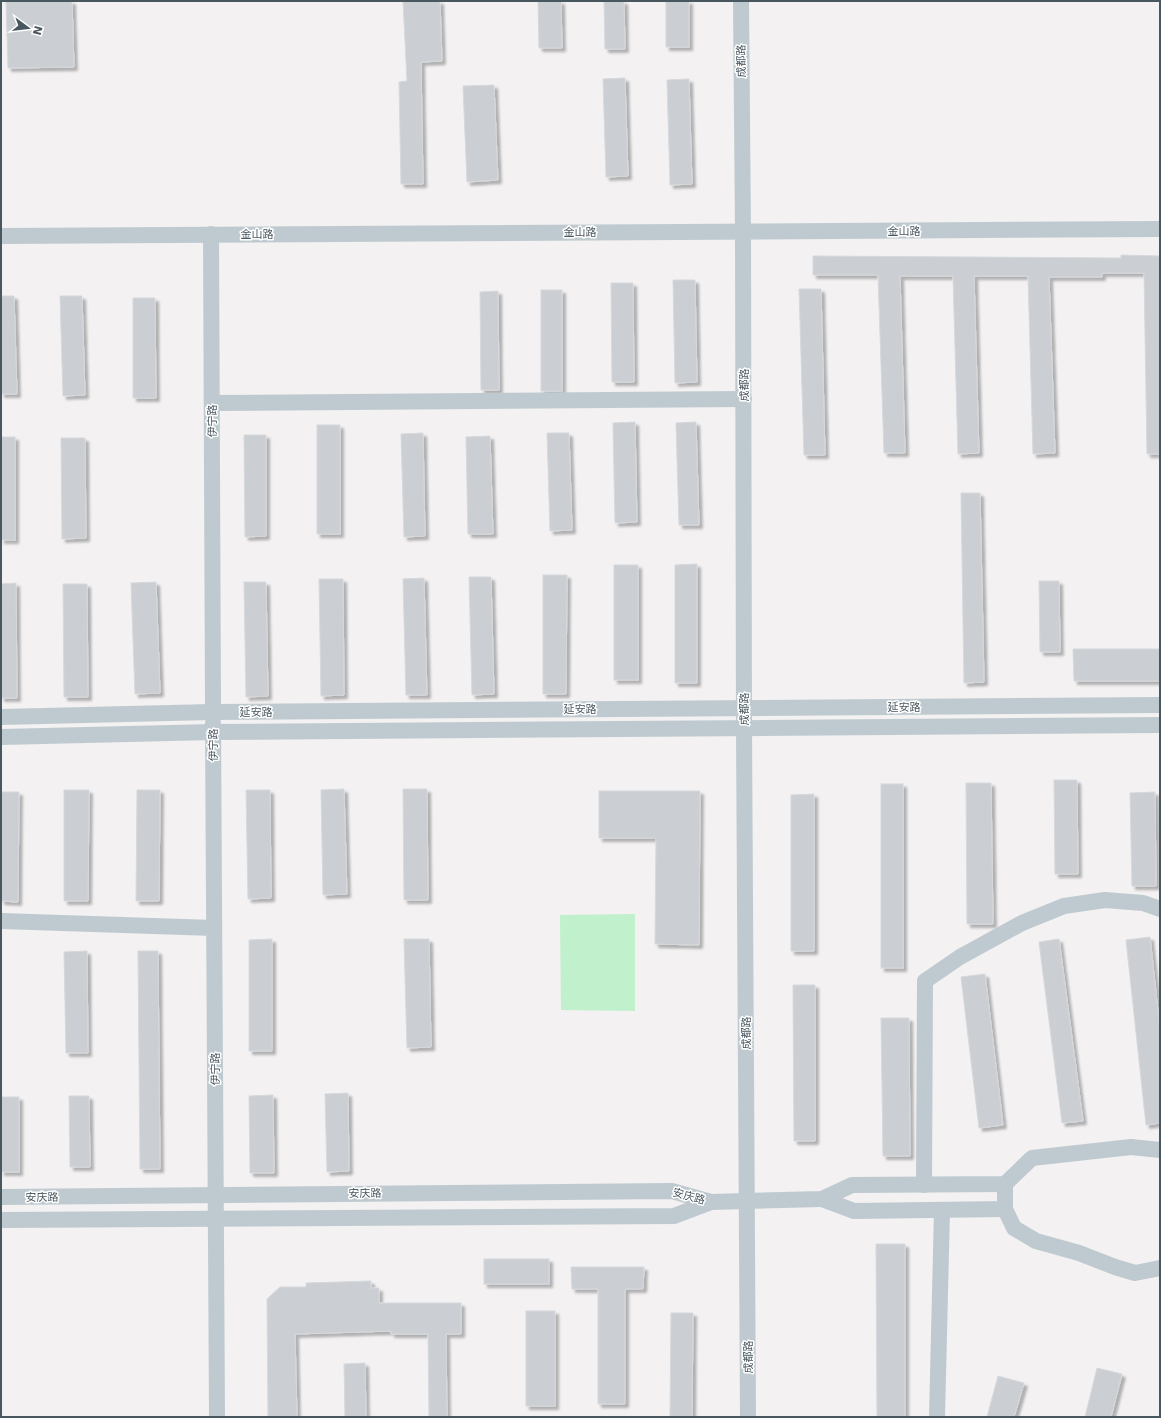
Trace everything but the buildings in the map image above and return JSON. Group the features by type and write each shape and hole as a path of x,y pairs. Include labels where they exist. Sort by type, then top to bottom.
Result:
{"street":[{"name":"成都路","path":"741,1 748,1417"},
{"name":"金山路","path":"1,236 1160,229"},
{"name":"伊宁路","path":"211,234 213,703"},
{"path":"212,403 744,399"},
{"name":"延安路","path":"1,717 228,712 1160,705"},
{"name":"延安路","path":"1,737 213,726 744,728 1160,725"},
{"name":"伊宁路","path":"213,726 216,1417"},
{"path":"924,1185 925,981 960,957 1015,927 1064,906 1105,900 1143,904 1160,909"},
{"path":"1,921 214,928"},
{"path":"822,1199 852,1185 1005,1184 1032,1158 1131,1147 1160,1150"},
{"path":"1005,1184 1005,1209 1014,1228 1036,1241 1079,1253 1115,1267 1135,1272 1160,1268"},
{"name":"安庆路","path":"1,1197 672,1191 712,1202"},
{"path":"712,1202 822,1199 854,1211 1005,1209"},
{"name":"安庆路","path":"1,1220 216,1220 674,1216 712,1202"},
{"path":"937,1417 942,1210"}],"green space":[{"path":"635,914 635,1011 561,1010 560,915"}]}
